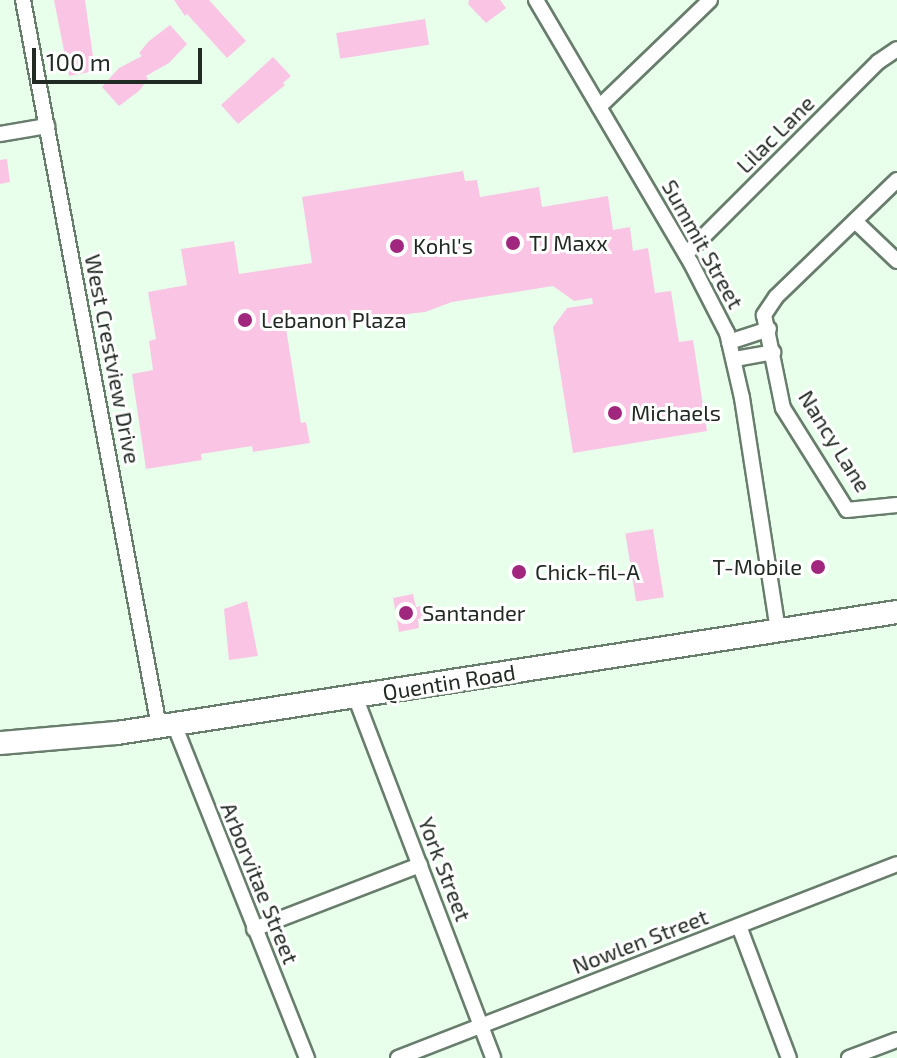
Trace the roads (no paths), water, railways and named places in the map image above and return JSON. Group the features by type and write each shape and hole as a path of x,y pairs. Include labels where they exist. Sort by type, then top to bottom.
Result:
{"highway":[{"name":"Quentin Road","path":"0,743 166,726 897,612"}],"street":[{"name":"West Crestview Drive","path":"23,0 166,726"},
{"name":"Summit Street","path":"536,0 686,254 713,302 729,342 735,359 778,630"},
{"path":"599,107 710,0"},
{"name":"Lilac Lane","path":"686,254 878,62 897,49"},
{"path":"0,134 47,126"},
{"path":"735,359 773,352 764,315 776,297 897,180"},
{"path":"855,221 897,261"},
{"path":"729,342 769,329"},
{"name":"Nancy Lane","path":"773,352 783,408 847,510 897,505"},
{"name":"York Street","path":"355,696 493,1058"},
{"name":"Arborvitae Street","path":"166,726 307,1058"},
{"name":"Nowlen Street","path":"398,1058 897,864"},
{"path":"254,929 420,865"},
{"path":"739,926 789,1058"},
{"path":"849,1058 897,1040"}],"place":[{"name":"TJ Maxx","path":"513,243"},
{"name":"Kohl's","path":"397,246"},
{"name":"Lebanon Plaza","path":"245,320"},
{"name":"Michaels","path":"615,413"},
{"name":"T-Mobile","path":"818,567"},
{"name":"Chick-fil-A","path":"519,572"},
{"name":"Santander","path":"406,613"}]}
